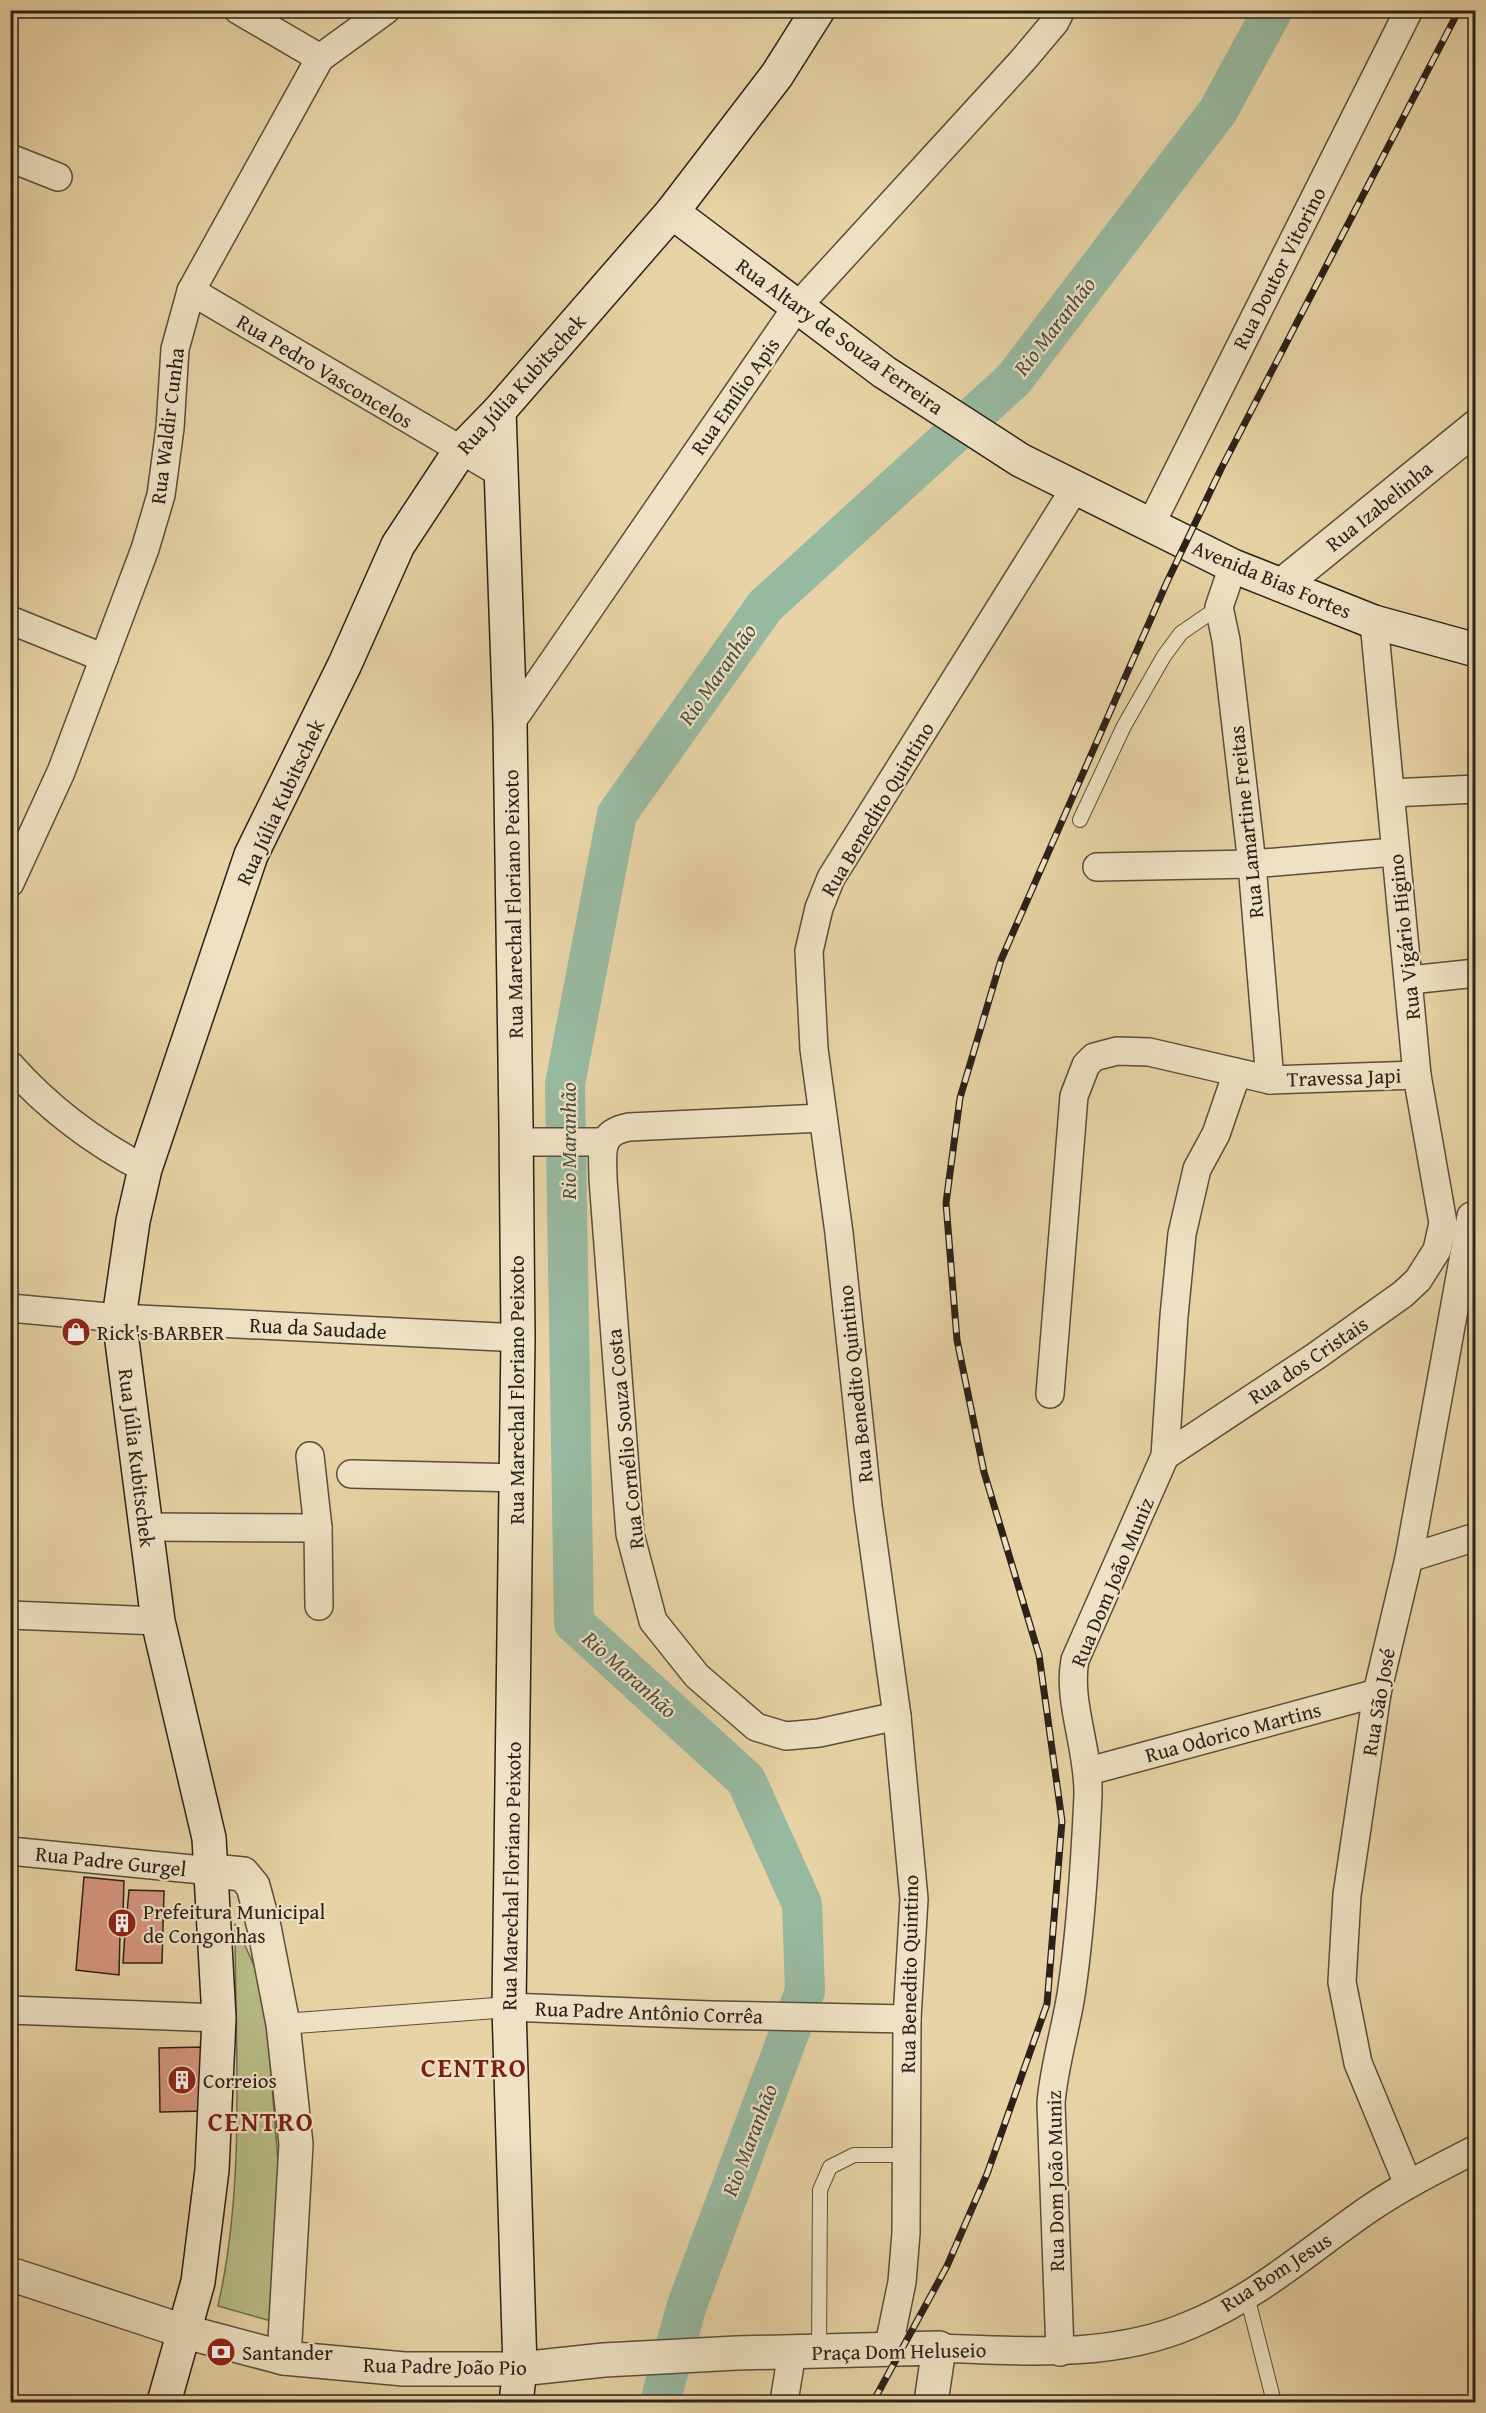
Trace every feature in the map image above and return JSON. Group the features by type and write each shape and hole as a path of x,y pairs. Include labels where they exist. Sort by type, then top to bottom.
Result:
{"main road":[{"name":"Rua Júlia Kubitschek","path":"164,2403 186,2332 198,2282 212,2170 219,2019 209,1838 158,1621 119,1318 133,1221 145,1169 251,855 345,664 398,545 460,451 500,411 672,212 777,75 818,10"},
{"name":"Rua Altary de Souza Ferreira","path":"672,212 796,308 884,372 1020,460 1075,488"},
{"name":"Rua Marechal Floriano Peixoto","path":"500,411 527,1142 518,1338 509,2007 520,2369 516,2403"},
{"name":"Rua Izabelinha","path":"1282,585 1476,427"},
{"name":"Avenida Bias Fortes","path":"1075,488 1233,566 1374,622 1476,650"},
{"path":"212,1871 243,1874 254,1886 283,2024 296,2144 284,2358"},
{"name":"Rua Padre João Pio","path":"10,2274 186,2332 284,2358 404,2369 520,2369 604,2360"},
{"path":"931,2403 939,2348"},
{"name":"Praça Dom Heluseio","path":"604,2360 737,2353 939,2348"}],"street":[{"path":"238,10 320,58"},
{"name":"Rua Waldir Cunha","path":"10,884 61,772 145,549 161,495 170,428 175,349 190,291 320,58 386,10"},
{"name":"Rua Emílio Apis","path":"510,724 796,308 1023,60 1055,22 1061,10"},
{"name":"Rua Doutor Vitorino","path":"1150,526 1409,10"},
{"path":"10,158 58,177"},
{"name":"Rua Pedro Vasconcelos","path":"190,291 502,474"},
{"name":"Rua Benedito Quintino","path":"888,2350 903,2282 908,2155 907,2019 914,1899 897,1716 868,1506 840,1245 814,1048 809,951 819,908 831,878 1075,488"},
{"path":"1219,608 1233,566"},
{"name":"Rua Lamartine Freitas","path":"1219,608 1226,640 1252,864 1270,1080"},
{"path":"10,620 104,658"},
{"name":"Rua Vigário Higino","path":"1374,622 1391,794 1394,852 1410,980 1418,1075 1443,1223 1437,1250"},
{"path":"1391,794 1476,789"},
{"path":"1097,867 1252,864 1394,852"},
{"path":"1410,980 1476,973"},
{"name":"Travessa Japi","path":"1050,1394 1074,1096 1080,1075 1094,1057 1117,1051 1149,1052 1270,1080 1418,1075"},
{"path":"10,1065 33,1091 67,1121 109,1150 145,1169"},
{"name":"Rua Dom João Muniz","path":"1060,2352 1051,2103 1054,2070 1071,1997 1084,1882 1089,1771 1073,1694 1076,1660 1166,1456 1174,1316 1182,1234 1197,1169 1216,1134 1237,1073"},
{"path":"527,1142 604,1142 608,1134 629,1127 823,1118"},
{"name":"Rua Cornélio Souza Costa","path":"604,1142 603,1179 630,1534 653,1621 697,1676 756,1727 786,1736 819,1733 897,1716"},
{"path":"1443,1223 1473,1215"},
{"name":"Rua São José","path":"1408,2184 1358,2063 1342,1982 1347,1895 1377,1692 1409,1558 1473,1215"},
{"name":"Rua dos Cristais","path":"1166,1456 1316,1356 1403,1294 1418,1280 1437,1250"},
{"name":"Rua da Saudade","path":"10,1308 119,1318 518,1338"},
{"path":"310,1456 318,1528 319,1606"},
{"path":"351,1474 516,1478"},
{"path":"146,1527 318,1528"},
{"path":"1409,1558 1476,1537"},
{"path":"10,1615 158,1621"},
{"name":"Rua Odorico Martins","path":"1089,1771 1377,1692"},
{"name":"Rua Padre Gurgel","path":"10,1851 212,1871"},
{"name":"Rua Padre Antônio Corrêa","path":"283,2024 509,2007 710,2015 907,2019"},
{"path":"10,2010 219,2019"},
{"name":"Rua Bom Jesus","path":"1060,2352 1137,2342 1190,2325 1247,2296 1408,2184 1476,2149"},
{"name":"Praça Dom Heluseio","path":"939,2348 1060,2352"},
{"path":"784,2403 806,2352"}],"lane":[{"path":"1080,819 1124,726 1164,656 1181,633 1219,608"},
{"path":"806,2352 820,2190 830,2167 854,2155 908,2155"},
{"path":"1247,2296 1274,2403"}],"green space":[{"path":"235,1924 264,1987 280,2186 271,2321 218,2306 227,2259 236,2164"}],"building":[{"name":"Prefeitura Municipal de Congonhas","path":"84,1877 124,1881 123,1913 127,1913 129,1890 164,1891 162,1963 123,1963 125,1932 120,1933 119,1975 76,1970"},
{"name":"Correios","path":"204,2047 205,2111 160,2112 159,2048"}],"waterway":[{"name":"Rio Maranhão","path":"660,2402 687,2305 805,1991 802,1904 746,1780 574,1623 565,1084 617,814 765,606 1014,379 1218,111 1273,10"}],"railway":[{"path":"873,2402 947,2266 987,2174 1047,2004 1062,1821 1039,1655 984,1472 957,1340 946,1203 960,1098 1001,960 1167,582 1221,469 1459,10"}],"place":[{"name":"Rick's BARBER","path":"76,1332"},
{"name":"Prefeitura Municipal de Congonhas","path":"122,1923"},
{"name":"Correios","path":"182,2080"},
{"name":"Santander","path":"221,2352"}],"district":[{"name":"CENTRO","path":"474,2067"},
{"name":"CENTRO","path":"261,2121"}]}
